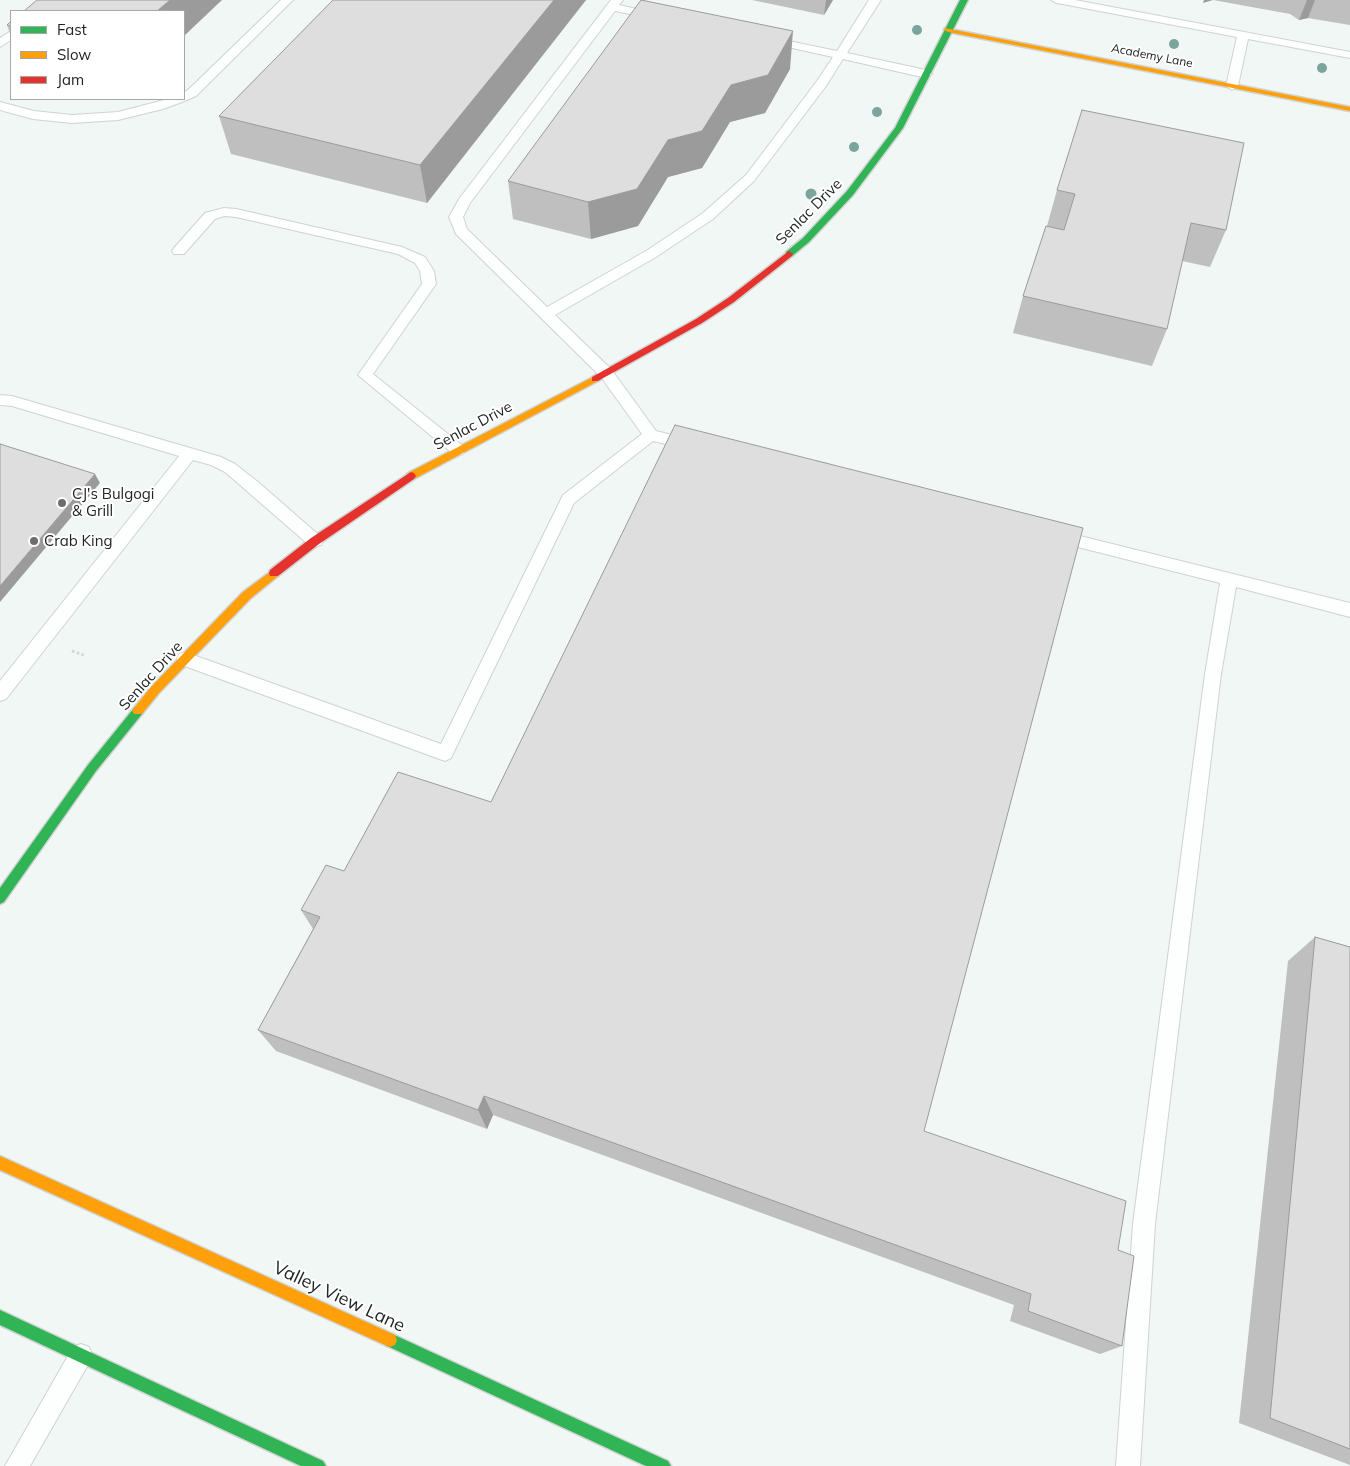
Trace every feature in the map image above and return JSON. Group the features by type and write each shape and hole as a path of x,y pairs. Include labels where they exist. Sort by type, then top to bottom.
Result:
{"street":[{"name":"Senlac Drive","path":"0,898 92,768 156,690 246,595 315,541 417,472 606,373 699,321 731,300 806,240 850,193 899,128 964,0"},
{"name":"Academy Lane","path":"948,30 1350,109"},
{"name":"Valley View Lane","path":"0,1163 215,1259 663,1466"},
{"path":"0,1317 81,1355 282,1458 318,1466"}],"lane":[{"path":"185,96 192,93 286,0"},
{"path":"546,314 651,254 708,216 750,178 822,83 874,0"},
{"path":"1057,0 1350,55"},
{"path":"669,19 614,3 464,202 456,217 461,232 606,373 651,435 709,449"},
{"path":"0,44 10,35"},
{"path":"1232,86 1243,35"},
{"path":"754,37 926,74"},
{"path":"0,106 33,115 72,119 118,116 175,100"},
{"path":"180,251 210,216 224,212 236,213 402,250 420,260 427,271 429,284 365,375 458,450"},
{"path":"0,400 12,401 216,461 230,468 315,541"},
{"path":"185,659 445,753 568,499 651,435"},
{"path":"0,694 189,454"},
{"path":"1037,531 1350,610"},
{"path":"1128,1466 1144,1224 1213,674 1229,579"},
{"path":"17,1466 81,1355"}],"building":[{"path":"37,0 170,0 158,10 25,10"},
{"path":"333,0 554,0 420,165 219,116"},
{"path":"641,0 793,31 768,75 731,85 702,131 668,140 637,189 588,202 508,181"},
{"path":"1082,110 1244,143 1226,230 1191,223 1167,329 1023,296 1046,226 1064,230 1075,194 1057,190"},
{"path":"675,425 1083,528 924,1131 1126,1201 1118,1250 1134,1256 1122,1346 1028,1311 1031,1294 484,1096 478,1110 258,1030 320,917 301,910 326,865 344,871 398,772 491,802"},
{"path":"0,444 95,474 0,586"},
{"path":"1315,937 1350,947 1350,1449 1270,1418"}],"traffic: fast":[{"path":"789,254 806,240 850,193 899,128 964,0"},
{"path":"0,898 92,768 138,711"},
{"path":"0,1317 318,1466"},
{"path":"390,1340 663,1466"}],"traffic: slow":[{"path":"948,30 1350,109"},
{"path":"411,476 595,379"},
{"path":"138,711 155,690 247,595 274,573"},
{"path":"0,1163 390,1340"}],"traffic: jam":[{"path":"595,379 699,321 731,300 789,254"},
{"path":"274,573 315,541 411,476"}],"place":[{"name":"CJ's Bulgogi & Grill","path":"62,503"},
{"name":"Crab King","path":"34,541"}]}
